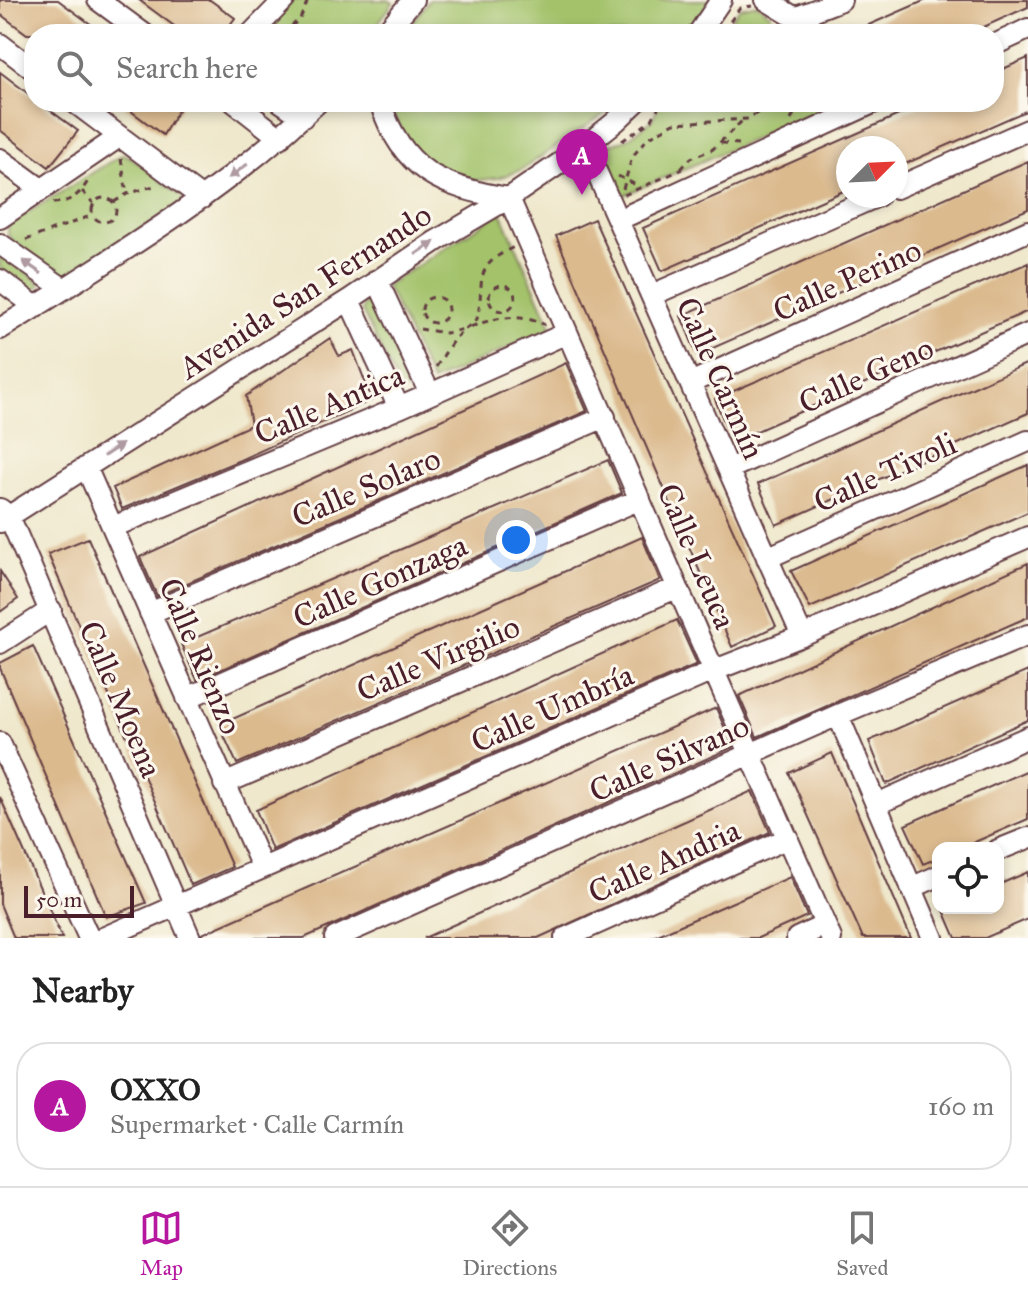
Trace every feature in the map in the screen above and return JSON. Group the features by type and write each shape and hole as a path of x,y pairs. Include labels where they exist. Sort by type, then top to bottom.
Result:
{"street":[{"path":"98,0 130,24"},
{"path":"705,24 721,0"},
{"path":"761,2 808,18 841,0"},
{"path":"391,24 406,2"},
{"path":"258,24 271,4"},
{"path":"1004,40 1028,29"},
{"path":"0,44 24,62"},
{"path":"84,112 121,149 202,198"},
{"path":"247,112 280,138"},
{"path":"296,112 303,117"},
{"path":"0,329 202,198 280,138 308,112"},
{"path":"384,112 398,145 417,165 452,185 480,194 509,198"},
{"name":"Avenida San Fernando","path":"3,516 86,467 436,241 509,198 585,146 626,112"},
{"path":"618,220 839,112"},
{"path":"908,183 1028,130"},
{"name":"Calle Carmín","path":"585,146 802,636"},
{"path":"0,218 121,149"},
{"path":"0,159 47,193"},
{"name":"Calle Leuca","path":"509,198 560,330 605,417 676,588 715,670 828,932"},
{"path":"652,295 851,208"},
{"name":"Calle Perino","path":"690,383 1028,231"},
{"path":"0,244 64,289"},
{"path":"0,280 36,307"},
{"path":"377,280 430,394"},
{"path":"349,300 399,408"},
{"name":"Calle Antica","path":"113,527 399,408 560,330"},
{"name":"Calle Geno","path":"729,469 1028,334"},
{"name":"Calle Solaro","path":"150,613 605,417"},
{"name":"Calle Tivoli","path":"767,558 1028,441"},
{"name":"Calle Rienzo","path":"86,467 262,867"},
{"name":"Calle Gonzaga","path":"187,698 640,499"},
{"name":"Calle Moena","path":"3,516 51,610 190,938"},
{"name":"Calle Umbría","path":"103,938 715,670 802,636 1028,537"},
{"name":"Calle Virgilio","path":"224,784 676,588"},
{"path":"0,643 51,610"},
{"name":"Calle Silvano","path":"335,938 838,715 1028,635"},
{"path":"838,715 933,938"},
{"path":"877,804 1028,737"},
{"path":"0,743 89,938"},
{"name":"Calle Andria","path":"565,938 788,838"},
{"path":"1004,848 1028,838"},
{"path":"911,888 932,879"},
{"path":"797,938 828,932"}],"path":[{"path":"294,24 300,19 308,0"},
{"path":"728,24 740,8 761,2"},
{"path":"614,143 627,139 652,120 656,112"},
{"path":"679,171 691,158 713,149 743,120 758,112"},
{"path":"790,123 796,112"},
{"path":"622,193 632,157 648,138 674,123 743,120"},
{"path":"718,143 741,144 732,148"},
{"path":"111,162 121,149"},
{"path":"121,149 127,194"},
{"path":"616,188 624,195 693,165"},
{"path":"611,173 641,188"},
{"path":"47,193 42,204 64,203 82,191 91,174 78,181"},
{"path":"114,202 127,194 164,183 153,175"},
{"path":"82,191 94,203 93,215"},
{"path":"94,203 104,197 114,202"},
{"path":"93,215 103,222 111,220 116,214 114,202"},
{"path":"23,240 33,239 93,215"},
{"path":"434,369 454,339 477,319 481,278 486,267 494,257 517,246"},
{"path":"500,286 511,290 515,298 510,309 502,311 494,308 490,301 493,290 500,286"},
{"path":"430,298 439,298 446,303 447,315 441,321 433,323 424,316 424,304 430,298"},
{"path":"510,309 515,317"},
{"path":"414,328 446,333 495,318 515,317 560,330"},
{"path":"441,321 446,333"},
{"path":"533,330 537,321"}],"green space":[{"path":"293,0 389,0 393,3 377,24 270,24"},
{"path":"429,0 712,0 694,24 411,24"},
{"path":"757,4 770,14 775,24 728,24 740,8"},
{"path":"393,112 607,112 521,170 498,178 471,181 450,176 411,150"},
{"path":"656,112 816,112 624,195 616,188 601,147 627,139 652,120"},
{"path":"123,154 186,200 66,279 8,235 8,225"},
{"path":"501,212 552,328 432,382 386,286"},
{"path":"0,251 41,284 31,293 0,269"},
{"path":"371,298 377,300 413,386 407,391 401,391 362,311 365,302"}],"building":[{"path":"0,0 58,0 90,24 24,24 24,32 0,14"},
{"path":"139,0 210,0 235,18 230,24 171,24"},
{"path":"926,0 1028,0 1028,7 990,24 871,24"},
{"path":"1028,58 1028,110 908,163 908,136 851,136 905,112 1004,112 1004,69"},
{"path":"0,72 24,90 24,112 52,112 78,131 49,167 0,130"},
{"path":"132,112 177,112 163,135"},
{"path":"836,143 836,194 662,271 643,228"},
{"path":"1028,161 1028,209 697,355 681,316"},
{"path":"594,219 776,626 732,647 556,236"},
{"path":"1028,263 1028,311 732,442 715,399"},
{"path":"330,338 339,356 353,350 372,400 122,509 113,488 251,425 246,396"},
{"path":"566,363 587,411 157,596 140,557"},
{"path":"1028,363 1028,413 776,525 758,484"},
{"path":"608,460 622,493 197,680 181,644"},
{"path":"1028,465 1028,512 810,608 791,571"},
{"path":"642,537 660,580 237,764 219,725"},
{"path":"88,538 232,867 191,885 48,554"},
{"path":"1028,563 1028,617 757,737 739,696"},
{"path":"0,571 18,599 0,612"},
{"path":"677,620 697,664 272,850 256,810"},
{"path":"33,646 146,903 106,917 0,668 0,663"},
{"path":"1028,671 1028,720 886,784 869,741"},
{"path":"716,708 733,747 304,938 203,938 202,934"},
{"path":"832,753 911,938 863,938 789,773"},
{"path":"1028,770 1028,819 975,842 932,842 932,860 923,864 905,825"},
{"path":"752,791 770,832 538,938 424,938"},
{"path":"0,797 62,938 14,938 0,904"},
{"path":"1028,872 1028,919 985,938 956,938 946,914 1004,914 1004,882"},
{"path":"790,877 807,916 758,938 651,938"}],"place":[{"name":"OXXO","path":"582,195"}]}
